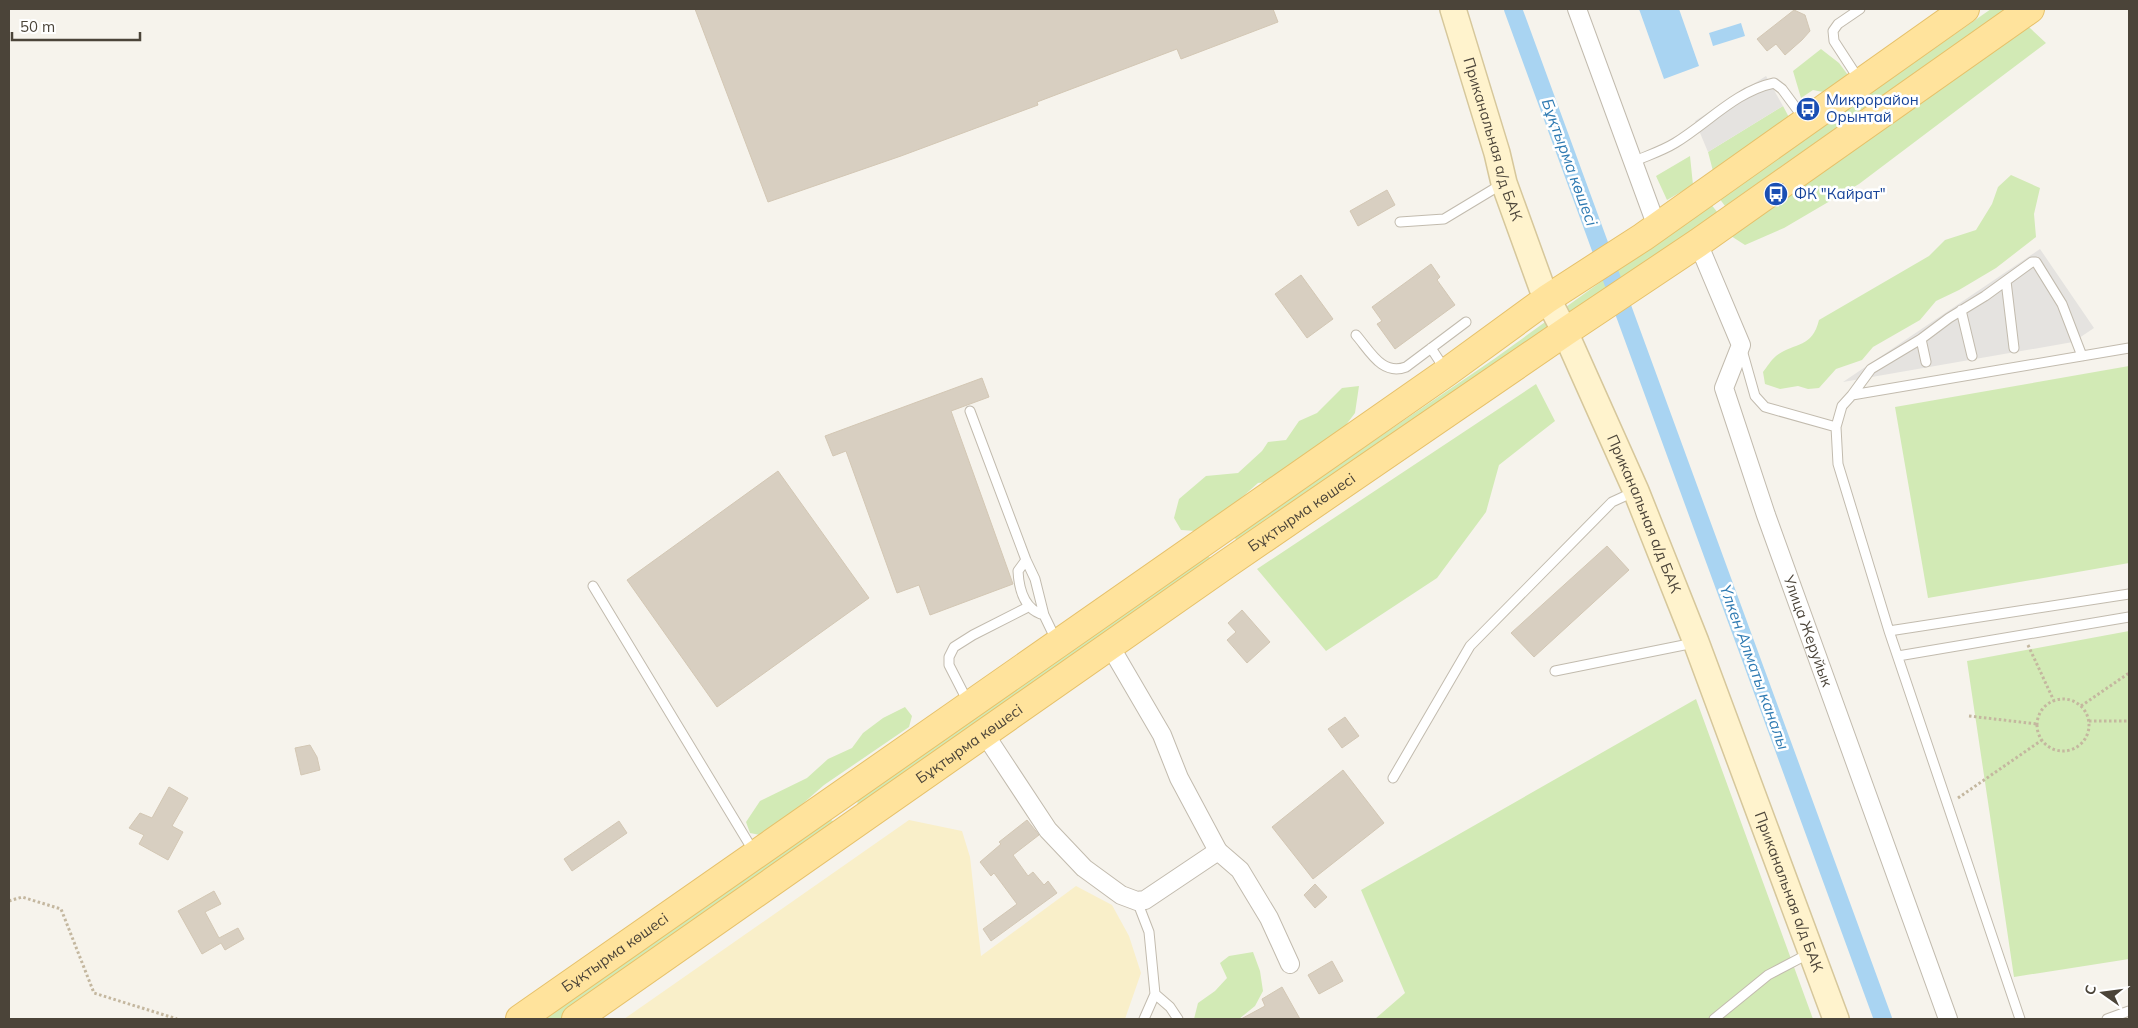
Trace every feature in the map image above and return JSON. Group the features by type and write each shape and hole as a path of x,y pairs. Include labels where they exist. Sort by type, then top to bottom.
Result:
{"main road":[{"name":"Бұқтырма көшесі","path":"520,1019 1447,372 1547,298 1650,232 1964,9"},
{"name":"Бұқтырма көшесі","path":"576,1019 1228,563 1573,326 1698,244 2030,9"},
{"path":"1211,536 1228,563"},
{"path":"838,797 854,824"}],"street":[{"name":"Приканальная а/д БАК","path":"1453,9 1497,153 1504,183 1547,298 1573,326 1696,642 1836,1019"},
{"path":"1577,9 1632,162 1650,232"},
{"path":"1698,244 1741,345"},
{"name":"Улица Жеруйык","path":"1741,345 1724,388 1766,515 1948,1019"},
{"path":"1110,646 1162,735 1179,778 1218,851 1240,870 1269,918 1290,964"},
{"path":"984,733 1048,830 1084,868 1121,895 1137,901 1146,900 1218,851"}],"lane":[{"path":"1860,9 1838,24 1833,32 1834,41 1860,82"},
{"path":"1632,162 1674,144 1742,95 1762,85 1774,83 1782,89 1806,121"},
{"path":"1400,222 1444,219 1504,183"},
{"path":"2020,1019 1889,630 1838,464 1836,427 1842,406 1871,369 1921,339 2006,281 2028,263 2036,262 2062,304 2082,356"},
{"path":"2006,281 2014,348"},
{"path":"1961,310 1972,356"},
{"path":"1356,335 1384,368 1398,370 1406,367 1466,322"},
{"path":"1921,339 1926,362"},
{"path":"1741,345 1755,396 1766,408 1836,427"},
{"path":"1431,348 1447,372"},
{"path":"1852,395 2129,348"},
{"path":"970,411 1026,560 1035,579 1044,616 1058,644"},
{"path":"1393,778 1470,646 1612,502 1636,491"},
{"path":"1026,560 1018,571 1019,580 1028,607 1033,612 1044,616"},
{"path":"594,586 756,854"},
{"path":"1889,630 2129,594"},
{"path":"970,705 949,665 949,657 954,647 973,635 1028,607"},
{"path":"1898,656 2129,617"},
{"path":"1555,671 1608,658 1696,642"},
{"path":"1137,901 1150,932 1155,994 1144,1019"},
{"path":"1714,1019 1768,975 1811,952"},
{"path":"1155,994 1170,1007 1178,1019"},
{"path":"2107,1019 2129,1011"}],"path":[{"path":"2024,635 2054,701"},
{"path":"2081,706 2129,673"},
{"path":"2066,699 2081,706 2086,713 2089,721 2086,738 2073,749 2065,751 2056,750 2042,740 2037,724 2044,708 2054,701 2066,699"},
{"path":"1970,716 2037,724"},
{"path":"2089,721 2129,721"},
{"path":"1948,804 2042,740"},
{"path":"9,902 22,897 61,909 94,993 177,1019"}],"green space":[{"path":"1991,9 2006,9 1725,206 1719,198"},
{"path":"2011,27 2030,28 2046,43 1859,184 1784,228 1745,245 1731,236"},
{"path":"1821,49 1839,63 1851,79 1828,93 1813,90 1801,98 1793,71"},
{"path":"1783,106 1792,123 1713,171 1708,152"},
{"path":"1690,156 1693,185 1667,200 1656,176"},
{"path":"2011,175 2040,188 2034,214 2036,237 1996,268 1936,301 1920,320 1873,347 1862,360 1836,369 1819,388 1808,389 1798,386 1780,389 1765,384 1763,372 1772,359 1802,344 1812,336 1819,320 1929,256 1945,240 1976,230 1992,204 1998,187"},
{"path":"1710,203 1718,213 1236,541 1235,537 1240,532 1494,359"},
{"path":"2129,366 2129,563 1928,598 1895,407"},
{"path":"1536,384 1555,421 1499,465 1486,512 1437,578 1326,651 1257,569"},
{"path":"1359,386 1355,413 1336,438 1272,481 1258,483 1230,508 1196,531 1181,530 1174,518 1179,499 1206,476 1238,473 1262,451 1268,442 1286,440 1299,421 1317,413 1342,388"},
{"path":"1208,556 1213,560 859,807 857,806 858,799"},
{"path":"2129,631 2129,959 2014,977 1967,661"},
{"path":"1696,699 1813,1019 1375,1019 1405,993 1361,890"},
{"path":"905,707 912,716 909,727 824,785 791,814 760,835 750,833 746,822 760,801 807,778 828,759 852,748 863,733 883,718"},
{"path":"829,819 835,822 832,830 561,1019 541,1019"},
{"path":"1253,952 1260,971 1263,991 1255,1006 1239,1019 1194,1019 1198,1003 1215,991 1227,978 1220,963 1229,956"}],"sand":[{"path":"909,820 962,831 970,857 981,956 1076,886 1112,905 1129,936 1141,973 1125,1019 624,1019"}],"shaded area":[{"path":"1766,76 1783,106 1708,152 1695,121"},
{"path":"2040,249 2094,328 2073,342 1843,382"}],"water":[{"path":"1639,9 1679,9 1699,66 1664,79"},
{"path":"1741,23 1745,36 1713,46 1709,33"}],"building":[{"path":"695,9 1273,9 1278,22 1181,59 1177,49 1037,102 1038,105 901,156 768,202"},
{"path":"1794,10 1805,15 1810,31 1785,55 1776,44 1767,51 1757,39"},
{"path":"1387,190 1395,205 1358,226 1350,211"},
{"path":"1431,264 1440,277 1437,280 1455,305 1395,349 1377,324 1382,321 1372,307"},
{"path":"1301,275 1333,319 1307,338 1275,294"},
{"path":"982,378 989,397 951,411 1013,584 930,615 919,585 897,593 846,451 833,456 825,436"},
{"path":"778,471 869,598 717,707 627,580"},
{"path":"1607,546 1629,570 1534,657 1511,633"},
{"path":"1242,610 1270,642 1247,663 1227,640 1236,632 1228,623"},
{"path":"1345,717 1359,736 1342,748 1328,729"},
{"path":"310,745 317,757 320,770 301,775 295,748"},
{"path":"1343,770 1384,823 1313,879 1272,827"},
{"path":"169,787 188,798 172,826 183,832 168,860 139,844 144,835 129,828 140,813 152,818"},
{"path":"1027,820 1039,835 1013,855 1028,876 1033,872 1044,885 1048,881 1057,893 991,941 983,929 1017,904 994,873 991,876 980,862 1001,844 999,842"},
{"path":"619,821 627,833 572,871 564,859"},
{"path":"1315,884 1327,897 1315,908 1304,895"},
{"path":"214,891 221,904 205,912 219,938 238,928 244,939 225,950 221,943 202,954 178,911"},
{"path":"1332,961 1343,981 1319,994 1308,975"},
{"path":"1282,987 1300,1019 1241,1019 1265,1006 1262,999"}],"waterway":[{"name":"Үлкен Алматы каналы","path":"1513,9 1883,1019"}],"place":[{"name":"Микрорайон Орынтай","path":"1808,109"},
{"name":"ФК \"Кайрат\"","path":"1776,194"}]}
